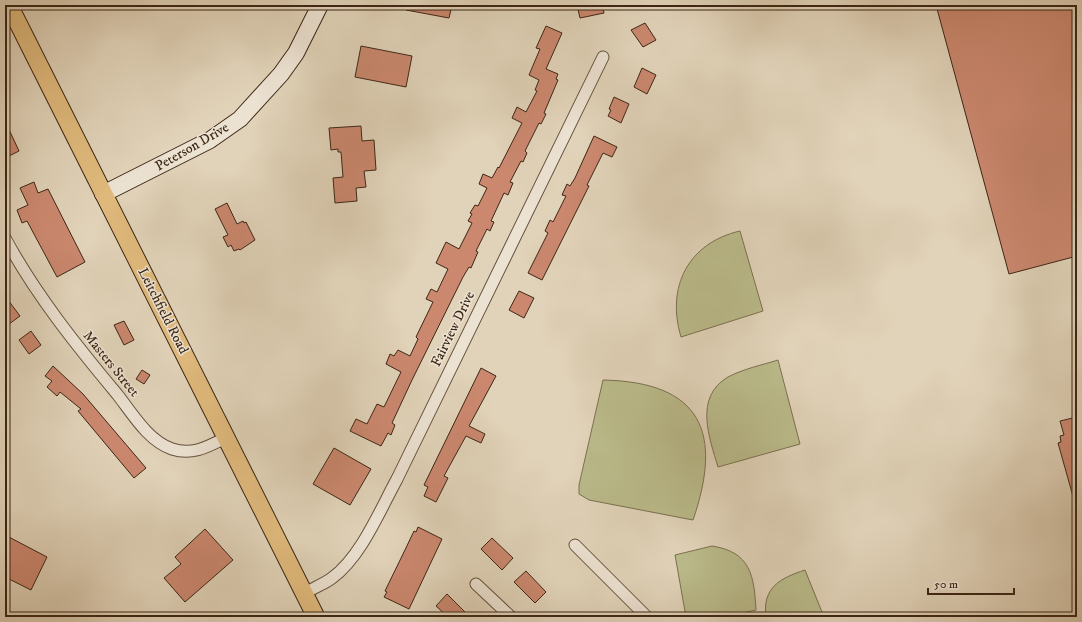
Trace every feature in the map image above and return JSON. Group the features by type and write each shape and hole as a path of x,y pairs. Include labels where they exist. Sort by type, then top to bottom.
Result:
{"main road":[{"name":"Leitchfield Road","path":"9,5 316,617"}],"street":[{"name":"Peterson Drive","path":"103,194 210,140 240,119 285,69 296,53 320,5"},
{"name":"Fairview Drive","path":"305,593 332,578 350,559 368,531 397,479 603,57"},
{"name":"Masters Street","path":"5,238 48,308 86,358 155,439 174,450 197,451 226,436"},
{"path":"575,544 647,617"},
{"path":"476,584 511,617"}],"green space":[{"path":"740,231 763,311 681,337 677,319 677,301 679,285 685,270 695,257 707,246 722,237"},
{"path":"778,360 800,444 718,467 708,431 708,406 711,395 717,385 728,377 746,369"},
{"path":"603,380 637,383 663,390 683,402 696,418 704,438 706,462 702,489 693,520 589,500 579,494 579,485"},
{"path":"712,546 725,549 743,560 748,568 754,586 756,610 725,617 686,617 675,555"},
{"path":"805,570 824,617 766,617 767,599 770,591 781,581"}],"building":[{"path":"407,5 452,5 449,18 406,10"},
{"path":"577,5 602,5 604,13 580,18"},
{"path":"936,5 1077,5 1077,256 1009,274"},
{"path":"645,23 656,40 643,47 631,30"},
{"path":"546,26 562,33 546,69 558,74 556,79 558,80 544,113 546,114 541,124 539,123 525,151 527,153 523,162 521,161 510,182 513,183 508,195 504,193 491,221 494,222 490,231 487,229 476,251 478,252 471,268 469,267 463,277 412,380 392,423 395,425 391,435 388,433 381,446 350,431 356,419 367,424 377,404 384,407 401,372 386,364 390,354 394,356 398,350 410,356 418,339 416,337 433,302 426,299 431,289 437,292 448,269 436,263 446,242 459,249 472,223 468,221 472,214 470,213 475,205 478,206 487,188 479,184 483,174 492,178 498,167 499,168 522,123 512,118 517,107 526,112 537,91 535,90 539,80 529,75 540,49 536,48"},
{"path":"361,46 412,56 406,87 355,77"},
{"path":"642,68 656,75 647,94 634,87"},
{"path":"614,97 629,104 621,123 608,116"},
{"path":"5,121 19,151 5,158"},
{"path":"361,126 362,141 374,140 376,170 364,171 366,187 356,188 357,201 335,203 333,178 343,177 341,152 338,152 338,149 331,150 329,128"},
{"path":"594,136 617,147 612,157 603,153 587,185 589,186 542,280 528,273 548,233 545,231 550,220 553,222 566,196 562,195 567,184 570,186 575,178"},
{"path":"34,182 38,193 48,189 85,262 57,277 27,221 22,223 17,210 28,205 20,188"},
{"path":"227,203 237,224 243,221 244,223 246,222 255,240 240,250 234,251 231,245 228,247 223,237 228,235 215,209"},
{"path":"519,291 534,298 524,318 509,310"},
{"path":"5,296 20,316 5,327"},
{"path":"124,321 134,340 124,345 114,325"},
{"path":"31,331 41,345 29,354 19,340"},
{"path":"53,366 83,394 146,468 134,478 78,411 81,409 60,392 57,396 47,387 52,381 45,376"},
{"path":"481,368 496,376 469,426 485,434 481,443 466,436 444,476 448,478 436,502 424,496 428,487 424,485"},
{"path":"142,370 150,375 144,384 136,379"},
{"path":"1077,417 1077,499 1074,500 1058,443 1061,442 1060,436 1064,435 1060,421"},
{"path":"334,448 371,469 350,505 313,484"},
{"path":"418,527 442,539 409,609 384,597 387,592 385,591 414,531 416,532"},
{"path":"205,529 233,560 185,602 164,578 181,564 175,557"},
{"path":"5,535 47,557 31,590 5,577"},
{"path":"492,538 513,558 502,570 481,549"},
{"path":"526,571 546,592 535,603 514,582"},
{"path":"447,594 470,617 448,617 436,606"}]}
